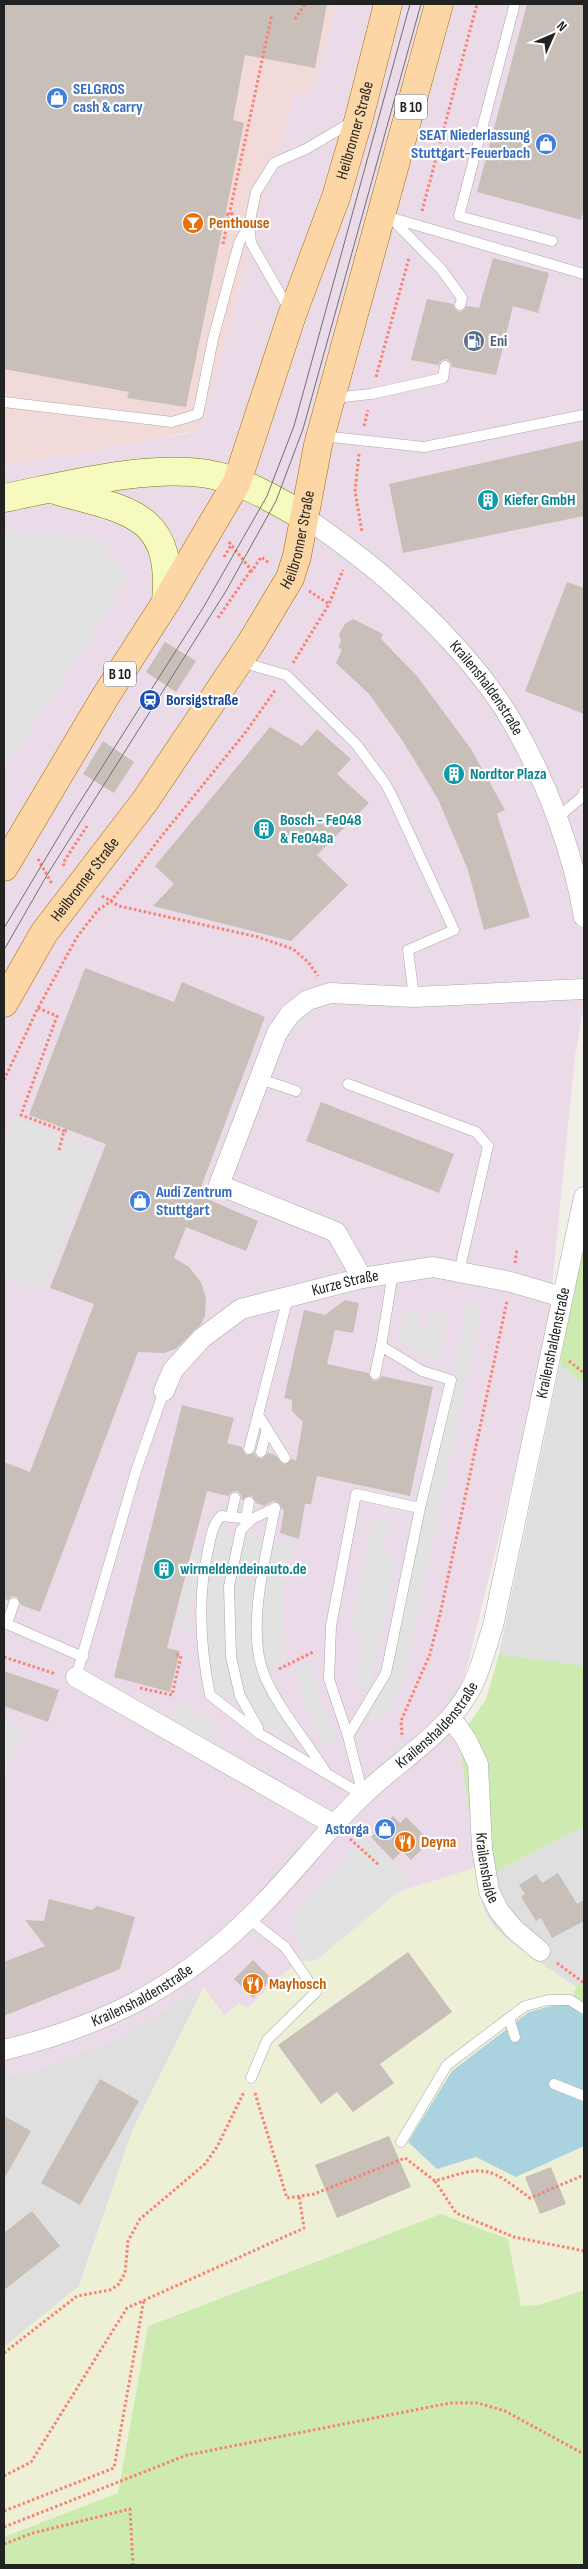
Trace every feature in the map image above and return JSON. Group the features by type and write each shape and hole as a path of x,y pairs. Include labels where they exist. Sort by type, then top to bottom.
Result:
{"main road":[{"name":"Heilbronner Straße","path":"5,864 104,698 166,602 236,482 292,316 336,197 359,118 388,4"},
{"name":"Heilbronner Straße","path":"4,1003 74,877 145,800 238,661 290,578 297,556 321,436 386,214 438,4"},
{"path":"4,498 166,471 207,474 236,482 305,517"},
{"path":"52,489 112,506 130,513 149,525 160,538 166,561 166,602"}],"street":[{"name":"Krailenshaldenstraße","path":"305,517 351,550 429,618 486,685 513,724 538,773 570,857 584,917"},
{"path":"362,1278 336,1232 219,1184 277,1033 290,1014 308,1000 330,993 414,997 584,989"},
{"name":"Krailenshaldenstraße","path":"4,2050 67,2033 133,2005 193,1967 248,1919 363,1795 451,1718 471,1689 493,1626 562,1297 574,1253 584,1197"},
{"name":"Kurze Straße","path":"164,1391 173,1370 202,1338 241,1309 362,1278 433,1267 511,1282 562,1297"},
{"path":"76,1677 335,1825"},
{"name":"Krailenshalde","path":"451,1718 466,1739 478,1764 482,1848 489,1890 499,1912 513,1928 540,1951"}],"lane":[{"path":"511,5 458,216 552,241"},
{"path":"4,402 116,417 172,422 198,414 213,339 239,243 249,225 256,192 274,163 306,149 359,118"},
{"path":"386,214 418,226 584,274"},
{"path":"386,214 441,269 462,298 460,305"},
{"path":"249,225 251,243 292,316"},
{"path":"332,398 371,394 443,378 445,366"},
{"path":"321,436 424,447 584,415"},
{"path":"238,661 286,675 356,744 385,783 454,930 408,950 414,997"},
{"path":"556,819 583,796 584,792"},
{"path":"260,1079 296,1091"},
{"path":"348,1084 476,1132 488,1146 459,1272"},
{"path":"375,1374 393,1274"},
{"path":"249,1449 288,1297"},
{"path":"348,1736 386,1673 420,1508 451,1380 422,1371 381,1346"},
{"path":"76,1677 136,1472 164,1391"},
{"path":"258,1415 285,1458"},
{"path":"261,1452 267,1429"},
{"path":"273,1455 276,1443"},
{"path":"363,1795 348,1736 329,1679 331,1626 356,1489 420,1508"},
{"path":"230,1516 236,1498"},
{"path":"249,1502 255,1514"},
{"path":"326,1774 280,1704 265,1677 260,1658 258,1590 275,1508 255,1514 221,1516 214,1523 202,1579 203,1660 210,1694 260,1734 326,1774 363,1795"},
{"path":"255,1514 241,1530 229,1586 228,1623 231,1657 240,1696 260,1734"},
{"path":"14,1603 7,1624 83,1657"},
{"path":"248,1919 285,1947 316,1992 267,2040 251,2078"},
{"path":"400,2142 447,2066 525,2006 548,2000 570,2000 584,2009"},
{"path":"509,2018 515,2037"},
{"path":"554,2084 584,2096"}],"path":[{"path":"295,19 305,4"},
{"path":"418,226 477,4"},
{"path":"223,244 272,14"},
{"path":"4,1080 38,1008 78,937 98,910 110,902 245,733 286,675 329,604 351,550 363,537 355,491 356,467 371,394 414,242"},
{"path":"201,542 220,553 227,541 250,570"},
{"path":"218,618 260,557 329,604"},
{"path":"5,864 24,872 37,855 54,886 74,877 63,863 87,826"},
{"path":"110,902 119,906 258,937 293,950 308,962 330,993"},
{"path":"38,1008 57,1016 21,1115 66,1131 59,1150"},
{"path":"402,1721 430,1654 502,1322"},
{"path":"265,1677 330,1644"},
{"path":"137,1687 154,1693 172,1695 183,1652"},
{"path":"174,1654 181,1656"},
{"path":"4,1657 54,1674 76,1677"},
{"path":"335,1825 379,1865"},
{"path":"540,1951 584,1983"},
{"path":"251,2078 287,2198 314,2194 405,2158 435,2181 456,2213 514,2237 584,2252"},
{"path":"4,2353 77,2296 110,2290 118,2285 125,2273 128,2241 140,2219 205,2164 217,2148 251,2078"},
{"path":"435,2181 468,2171 486,2170 502,2177 530,2198 584,2176"},
{"path":"4,2476 31,2462 127,2308 304,2228 299,2196"},
{"path":"4,2511 114,2468 144,2299"},
{"path":"4,2527 187,2455 450,2403 478,2402 505,2411 584,2454"},
{"path":"4,2544 33,2533 130,2509 133,2565"}],"shaded area":[{"path":"4,4 336,4 311,92 295,91 256,226 203,425 197,430 144,442 4,465"},
{"path":"336,4 584,4 584,1005 575,1056 546,1346 462,1687 459,1738 477,1867 302,1961 276,1979 248,2008 224,2016 204,1987 115,2041 43,2068 4,2076 4,465 184,434 197,430 203,425 256,226 295,91 311,92"},
{"path":"4,531 100,538 128,578 4,770"},
{"path":"13,1116 98,1149 43,1291 4,1275 4,1140"},
{"path":"468,1304 482,1306 404,1681 387,1718 367,1722 389,1673"},
{"path":"404,1309 417,1314 425,1337 430,1311 448,1316 440,1361 424,1357 398,1338"},
{"path":"560,1364 584,1383 584,1666 499,1654"},
{"path":"372,1520 389,1523 383,1548 397,1561 369,1694 356,1680 363,1636 350,1633"},
{"path":"220,1526 224,1526 232,1542 225,1580 223,1621 225,1658 230,1683 238,1705 214,1688 207,1648 207,1584"},
{"path":"245,1531 250,1531 263,1545 255,1579 252,1612 257,1666 261,1682 271,1701 297,1738 270,1732 255,1714 246,1695 235,1639 234,1602 235,1583"},
{"path":"294,1538 284,1587 283,1629 286,1659 269,1669 265,1652 264,1616 268,1566 273,1544"},
{"path":"195,1546 205,1550 187,1620 194,1627 192,1634 177,1621"},
{"path":"313,1664 320,1702 339,1744 323,1744 305,1703 294,1665"},
{"path":"176,1701 215,1723 208,1741 169,1721"},
{"path":"4,1721 22,1728 4,1777"},
{"path":"584,1826 584,1983 576,1987 510,1942 495,1928 484,1911 478,1881"},
{"path":"366,1837 410,1880 317,1960 302,1961 292,1915"},
{"path":"204,1987 133,2129 79,2286 4,2347 4,2076 43,2068"}],"green space":[{"path":"584,1234 584,1383 560,1364"},
{"path":"499,1654 584,1666 584,1826 478,1881 459,1738 486,1699"},
{"path":"477,1867 480,1896 484,1911 495,1928 510,1942 576,1987 571,2004 437,2169 476,2157 516,2177 584,2146 584,2290 539,2305 521,2306 508,2239 441,2214 148,2325 118,2493 4,2537 4,2347 79,2286 133,2129 204,1987 224,2016 239,2003 248,2008 276,1979 302,1961 317,1960 398,1892"},
{"path":"584,1983 584,2017 571,2004 576,1987"},
{"path":"441,2214 508,2239 521,2306 539,2305 584,2290 584,2565 4,2565 4,2537 118,2493 148,2326"}],"water":[{"path":"571,2004 584,2017 584,2146 516,2177 476,2157 437,2169 408,2142 452,2071 529,2012 551,2006"}],"building":[{"path":"4,4 327,4 315,68 245,55 233,120 244,123 186,407 127,398 129,392 4,369"},
{"path":"527,4 584,4 584,207 581,220 477,192"},
{"path":"493,258 549,273 538,313 513,306 496,375 452,367 447,359 442,360 438,365 411,360 427,299 453,304 459,312 467,306 479,308"},
{"name":"Kiefer GmbH","path":"584,440 584,516 403,553 389,484"},
{"path":"567,582 584,588 584,714 525,691"},
{"name":"Nordtor Plaza","path":"353,619 383,634 381,639 417,676 471,749 505,810 497,814 530,917 484,930 468,870 438,799 402,740 369,694 336,663 342,650 338,647 341,642 339,634 345,624"},
{"path":"165,642 196,661 176,692 146,672"},
{"name":"Bosch - Fe048 & Fe048a","path":"270,727 302,746 317,729 351,759 337,774 369,803 317,855 348,885 291,941 153,906 174,884 155,866"},
{"path":"103,741 134,762 114,793 83,774"},
{"name":"Audi Zentrum Stuttgart","path":"85,968 174,1002 182,982 265,1017 198,1195 258,1221 246,1251 186,1227 174,1258 189,1267 201,1282 206,1298 205,1316 201,1324 177,1348 164,1353 138,1352 40,1612 21,1605 17,1597 12,1596 8,1600 4,1599 4,1462 30,1472 94,1304 50,1288 106,1144 29,1115"},
{"path":"321,1102 454,1154 439,1193 306,1141"},
{"path":"345,1300 359,1303 353,1333 335,1330 327,1364 368,1373 373,1381 378,1380 382,1376 433,1387 410,1496 317,1476 311,1504 305,1504 299,1539 280,1533 284,1511 278,1502 273,1501 264,1506 256,1503 251,1495 242,1500 241,1495 237,1491 232,1492 228,1496 207,1491 167,1648 180,1651 170,1692 114,1677 182,1405 234,1418 227,1443 242,1447 247,1455 254,1453 262,1459 268,1453 275,1455 285,1465 292,1459 296,1461 303,1422 292,1411 292,1400 284,1398 304,1310 325,1315"},
{"path":"4,1671 59,1690 48,1722 4,1706"},
{"path":"393,1816 400,1823 406,1817 430,1841 411,1860 402,1851 393,1860 371,1837"},
{"path":"558,1873 577,1904 584,1900 584,1921 552,1938 541,1918 536,1921 521,1897 525,1894 519,1885 536,1874 542,1883"},
{"path":"49,1899 92,1910 97,1906 135,1917 120,1969 4,2016 4,1962 45,1946 25,1920 44,1921"},
{"path":"408,1952 452,2012 380,2064 394,2083 353,2112 337,2092 321,2104 278,2045"},
{"name":"Mayhosch","path":"253,1960 272,1979 253,1998 234,1979"},
{"path":"100,2079 139,2101 80,2205 41,2183"},
{"path":"4,2116 31,2131 4,2179"},
{"path":"389,2136 411,2187 337,2218 315,2165"},
{"path":"551,2167 566,2204 540,2214 525,2177"},
{"path":"32,2211 60,2246 4,2290 4,2233"}],"tram line":[{"path":"4,928 71,816 203,608 267,496 294,426 410,4"},
{"path":"4,950 47,875 226,591 276,501 303,429 421,4"}],"place":[{"name":"SELGROS cash & carry","path":"57,98"},
{"name":"SEAT Niederlassung Stuttgart-Feuerbach","path":"546,144"},
{"name":"Penthouse","path":"193,223"},
{"name":"Eni","path":"474,341"},
{"name":"Kiefer GmbH","path":"488,500"},
{"name":"Borsigstraße","path":"150,700"},
{"name":"Nordtor Plaza","path":"454,774"},
{"name":"Bosch - Fe048 & Fe048a","path":"264,829"},
{"name":"Audi Zentrum Stuttgart","path":"140,1201"},
{"name":"wirmeldendeinauto.de","path":"164,1569"},
{"name":"Astorga","path":"385,1829"},
{"name":"Deyna","path":"405,1842"},
{"name":"Mayhosch","path":"253,1984"}]}
